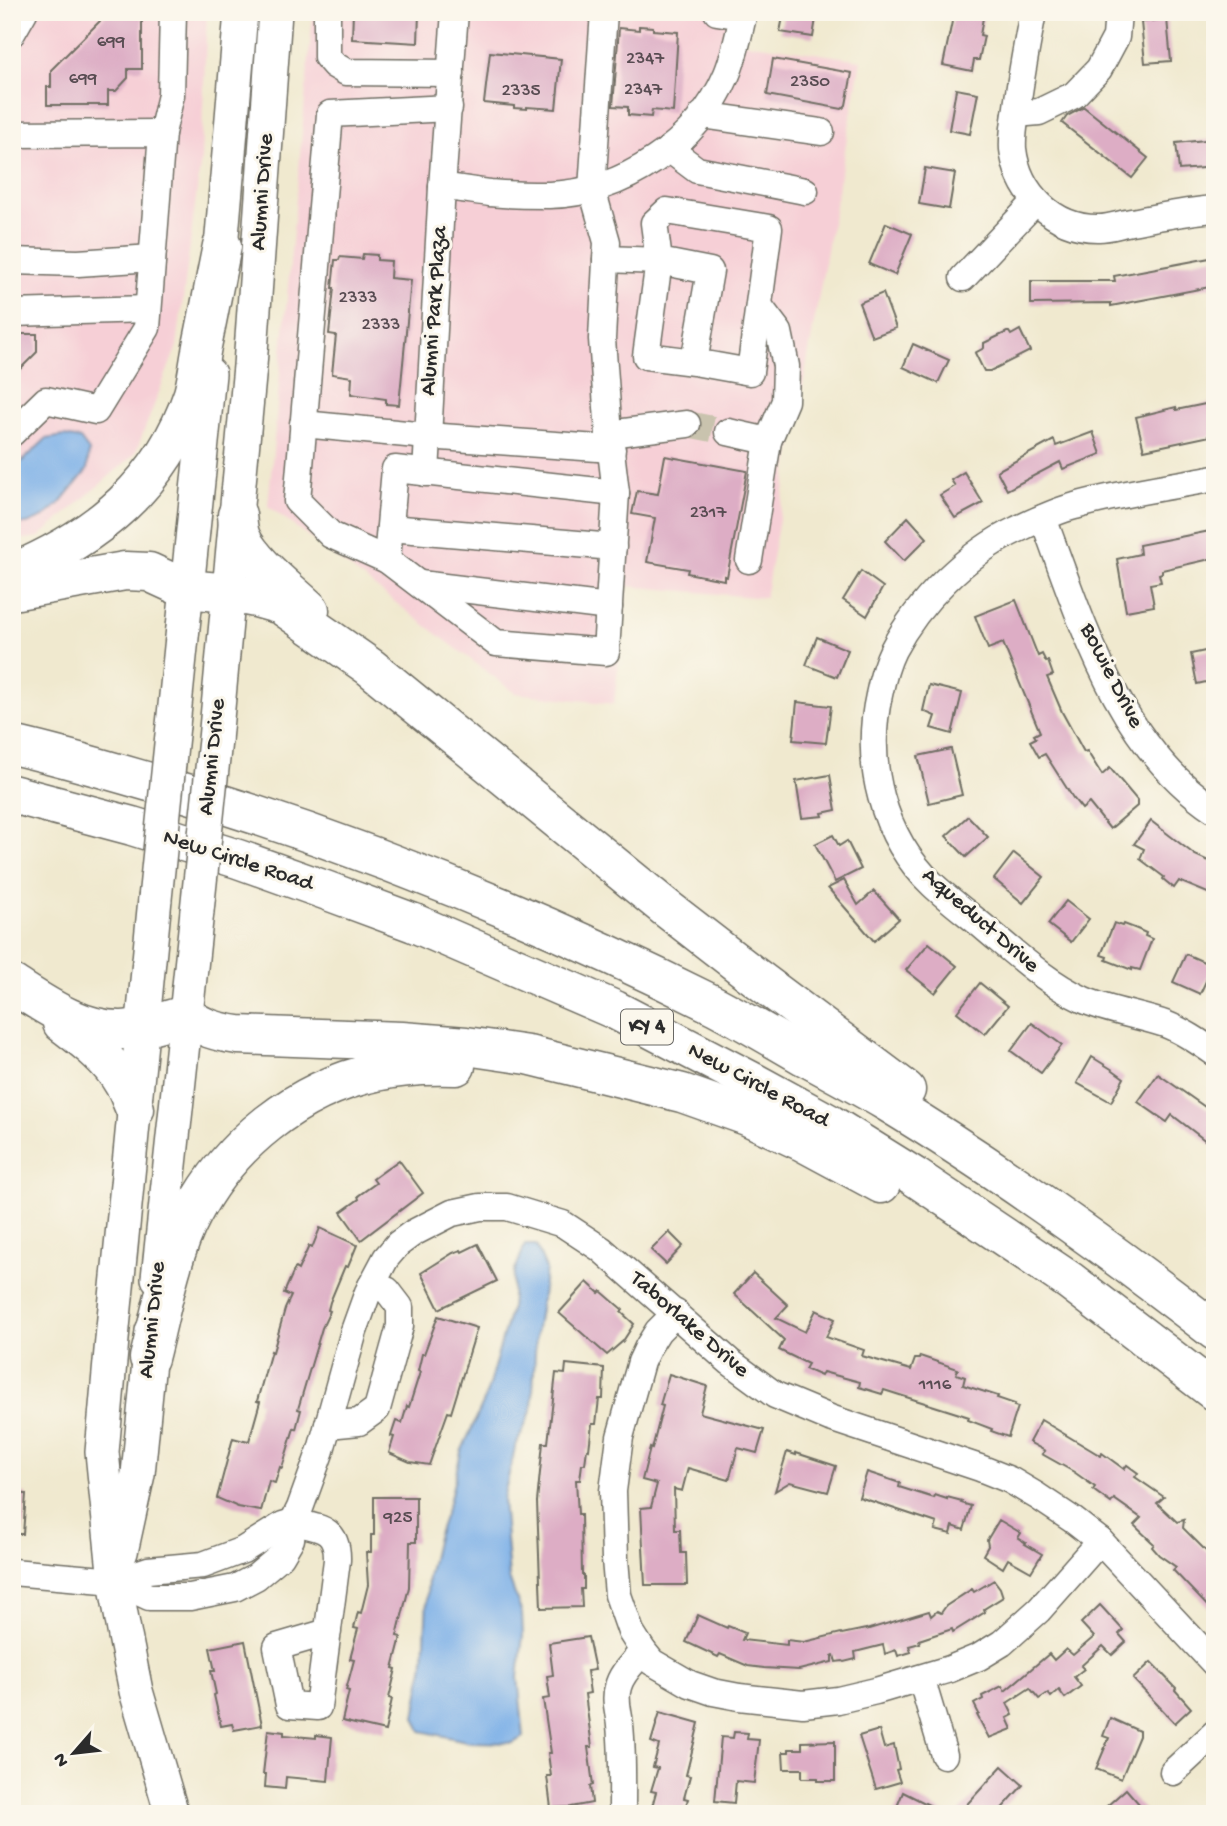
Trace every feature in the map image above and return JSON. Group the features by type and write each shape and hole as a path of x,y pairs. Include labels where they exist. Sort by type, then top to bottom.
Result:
{"highway":[{"path":"12,573 51,555 107,519 158,466 179,430 193,391 222,246"},
{"path":"237,515 242,540 258,561 370,667 666,908 1064,1209 1122,1260"},
{"path":"12,591 125,571 149,572 186,589 230,593 281,605 370,667"},
{"name":"New Circle Road","path":"12,745 230,805 351,847 596,948 718,1008 885,1101 1075,1225 1215,1331"},
{"name":"New Circle Road","path":"12,794 132,826 325,890 414,923 615,1010 819,1118 915,1177 1070,1281 1215,1392"},
{"path":"16,986 84,1024 103,1028 122,1030 186,1015 203,1027 238,1035 466,1046 528,1055 682,1093 747,1116 803,1142 940,1219 1085,1316 1215,1412"},
{"path":"16,986 84,1040 113,1067 135,1109"},
{"path":"149,1358 179,1245 191,1216 209,1185 230,1158 264,1125 298,1103 346,1081 375,1072 402,1068 482,1068 614,1088 770,1126"}],"main road":[{"name":"Alumni Drive","path":"172,1814 136,1691 115,1581 102,1452 142,1026 222,246 241,12"},
{"name":"Alumni Drive","path":"115,1581 138,1474 230,593 275,12"}],"street":[{"path":"12,33 24,12"},
{"path":"12,433 46,400 96,411 147,328 162,133 172,95 173,12"},
{"path":"327,12 327,57 346,72 451,74"},
{"name":"Alumni Park Plaza","path":"426,473 455,12"},
{"path":"449,108 330,114 297,500 331,535 387,560 496,643 606,652 617,493 602,339 607,242 592,189 604,12"},
{"path":"1033,12 1013,135 1016,164 1043,209 1067,222 1092,228 1215,209"},
{"path":"1016,114 1039,112 1074,94 1099,69 1116,37 1118,12"},
{"path":"442,187 511,195 552,195 592,189 641,168 669,149 695,125 726,76 736,46 734,13"},
{"path":"702,115 821,132"},
{"path":"12,134 162,133"},
{"path":"669,149 697,170 804,191"},
{"path":"963,278 1036,201"},
{"path":"667,211 769,228 751,372 646,356 659,261 654,223 667,211"},
{"path":"12,261 78,263 152,258"},
{"path":"606,259 659,261 710,271 694,362"},
{"path":"749,560 768,441 785,401 786,366 779,332 760,307"},
{"path":"12,313 148,309"},
{"path":"303,424 427,436 611,441 687,424"},
{"path":"728,432 768,441"},
{"path":"387,560 396,469 617,493"},
{"name":"Aqueduct Drive","path":"1215,478 1073,506 1014,531 955,572 911,622 892,652 875,711 873,743 875,771 887,817 915,865 933,885 1035,970 1064,990 1086,1001 1167,1025 1189,1035 1215,1053"},
{"name":"Bowie Drive","path":"1043,518 1072,597 1114,693 1152,751 1179,782 1215,810"},
{"path":"390,528 613,547"},
{"path":"419,584 609,607"},
{"name":"Taborlake Drive","path":"115,1581 149,1597 190,1597 235,1588 256,1577 281,1556 291,1539 293,1522 311,1480 354,1331 371,1286 386,1258 398,1244 431,1223 465,1209 507,1206 563,1224 601,1249 730,1362 775,1395 830,1419 1010,1480 1073,1520 1100,1541 1215,1664"},
{"path":"328,1425 359,1422 377,1409 400,1326 400,1307 387,1290 371,1286"},
{"path":"676,1313 658,1331 641,1362 615,1463 614,1531 618,1595 631,1632 652,1661 690,1684 713,1692 768,1702 803,1704 838,1700 950,1670 1002,1643 1039,1610 1100,1541"},
{"path":"12,1572 115,1581 148,1570 203,1565 243,1550 283,1525 293,1522 324,1529 333,1538 337,1550 328,1632"},
{"path":"243,1550 256,1577"},
{"path":"622,1814 623,1767 616,1696 618,1683 643,1651"},
{"path":"921,1678 944,1755"},
{"path":"1173,1772 1215,1733"}],"shaded area":[{"path":"12,12 207,12 201,158 177,346 135,454 39,537 12,541"},
{"path":"313,12 730,12 726,40 861,60 765,598 627,586 614,704 515,693 268,506"}],"water":[{"path":"64,436 80,439 89,451 87,470 62,501 44,517 27,524 18,524 12,517 12,471 46,439"},
{"path":"525,1245 536,1245 546,1269 536,1335 532,1409 515,1448 503,1499 509,1578 522,1614 523,1636 518,1677 524,1737 513,1743 470,1742 421,1731 415,1717 424,1663 428,1577 461,1452 485,1399 511,1308 514,1273"}],"building":[{"path":"142,12 142,69 128,69 128,78 116,91 108,91 108,105 47,105 51,70 108,13"},
{"path":"353,12 419,12 418,43 352,39"},
{"path":"784,12 817,12 813,37 780,32"},
{"path":"954,12 984,12 980,35 984,36 979,60 974,60 972,71 943,65"},
{"path":"1167,19 1171,61 1145,63 1141,22"},
{"path":"639,26 678,32 673,112 652,110 651,117 628,115 628,107 613,106 619,28 639,30"},
{"path":"490,52 561,59 556,109 514,108 484,103"},
{"path":"773,59 852,73 846,105 842,109 767,95"},
{"path":"956,89 978,93 970,134 949,130"},
{"path":"1084,107 1148,158 1132,178 1062,123 1067,116"},
{"path":"1215,139 1215,167 1179,170 1176,143"},
{"path":"925,168 955,173 949,209 919,204"},
{"path":"886,223 912,234 895,275 869,264"},
{"path":"363,254 377,255 377,260 391,261 390,278 411,280 399,405 386,404 386,399 351,394 352,377 332,374 336,335 329,334 335,260 340,257 362,259"},
{"path":"1215,257 1215,286 1111,306 1111,303 1031,304 1031,281 1115,281 1114,276"},
{"path":"883,293 896,328 872,337 859,303"},
{"path":"1020,330 1030,351 990,371 984,371 975,353 984,348 984,343 1007,332 1011,335"},
{"path":"12,334 37,334 37,352 12,377"},
{"path":"913,344 949,360 938,383 903,367"},
{"path":"1215,402 1215,435 1144,450 1136,417 1176,407 1176,410"},
{"path":"1093,432 1101,454 1063,469 1060,462 1007,490 997,471 1054,440 1056,446"},
{"path":"665,456 747,471 727,577 724,576 724,580 687,573 688,569 647,562 655,518 632,514 637,491 658,494"},
{"path":"964,472 983,503 955,518 940,495 955,486 951,480"},
{"path":"908,517 927,538 904,561 885,541"},
{"path":"1215,530 1215,558 1162,570 1159,574 1161,582 1150,584 1154,606 1126,611 1117,559 1140,554 1139,545"},
{"path":"861,571 883,587 867,616 843,600"},
{"path":"1016,600 1038,656 1042,654 1046,662 1048,661 1053,675 1047,677 1084,752 1087,751 1102,775 1110,768 1137,800 1137,806 1110,829 1089,803 1082,809 1045,754 1039,757 1030,741 1040,732 1003,643 988,649 975,616"},
{"path":"817,637 848,650 837,677 806,665"},
{"path":"1210,650 1215,680 1197,684 1191,654"},
{"path":"929,685 962,693 952,734 931,728 935,716 923,711"},
{"path":"797,702 831,706 826,743 793,740"},
{"path":"951,749 962,795 929,803 918,756"},
{"path":"830,775 836,810 822,813 823,816 802,818 796,781"},
{"path":"968,816 988,837 966,857 946,836"},
{"path":"1151,821 1195,855 1215,864 1215,882 1210,894 1179,881 1174,888 1140,859 1144,849 1134,844"},
{"path":"833,835 839,846 847,841 861,869 835,882 815,844"},
{"path":"1014,853 1044,877 1023,903 994,879"},
{"path":"844,880 858,905 874,891 899,919 874,941 828,888"},
{"path":"1066,901 1089,919 1071,942 1048,924"},
{"path":"1114,923 1137,929 1152,939 1140,970 1132,970 1106,960 1107,957 1101,955"},
{"path":"929,943 957,966 935,993 906,970"},
{"path":"1186,954 1213,966 1200,994 1173,982"},
{"path":"980,983 1008,1006 985,1034 957,1012"},
{"path":"1032,1023 1062,1045 1041,1073 1011,1051"},
{"path":"1092,1057 1124,1078 1111,1102 1077,1083"},
{"path":"1158,1074 1215,1114 1215,1148 1172,1115 1167,1122 1138,1102"},
{"path":"399,1160 423,1193 361,1240 341,1212 376,1183 373,1179"},
{"path":"320,1228 357,1245 330,1302 330,1311 322,1328 298,1409 301,1410 296,1429 294,1428 282,1468 280,1467 275,1483 269,1481 261,1511 238,1507 217,1498 233,1438 249,1441 271,1351 273,1352 291,1296 284,1293 295,1268 298,1270 309,1246 312,1248"},
{"path":"669,1232 683,1246 666,1264 651,1250"},
{"path":"478,1244 497,1281 439,1309 421,1273 453,1253 462,1252"},
{"path":"753,1273 788,1305 776,1318 805,1332 816,1310 835,1319 826,1337 864,1350 862,1356 911,1370 915,1359 920,1356 958,1369 956,1374 965,1377 963,1385 1015,1404 1014,1406 1018,1407 1008,1437 968,1420 969,1417 884,1390 882,1394 859,1387 860,1382 823,1372 821,1376 805,1369 808,1364 779,1350 784,1340 734,1294"},
{"path":"587,1282 623,1310 621,1312 634,1324 623,1341 607,1355 559,1313"},
{"path":"438,1316 477,1328 451,1413 448,1412 429,1465 410,1462 389,1453 396,1421 402,1423 407,1406 409,1407 420,1372 422,1354"},
{"path":"566,1364 604,1368 603,1399 599,1399 596,1424 592,1424 589,1450 587,1449 585,1464 582,1464 580,1480 576,1480 578,1514 581,1514 584,1589 581,1589 582,1607 541,1608 537,1502 543,1443 548,1443 556,1373 565,1374"},
{"path":"669,1374 707,1386 700,1413 764,1430 757,1453 738,1448 729,1480 688,1468 682,1491 674,1489 675,1530 680,1530 681,1553 686,1553 687,1585 645,1585 641,1508 651,1507 657,1484 642,1480"},
{"path":"1041,1420 1101,1456 1102,1453 1124,1469 1127,1465 1138,1473 1135,1477 1164,1497 1157,1503 1177,1522 1184,1520 1183,1528 1213,1558 1208,1562 1215,1574 1215,1614 1173,1570 1176,1567 1159,1555 1152,1547 1154,1544 1134,1525 1141,1518 1114,1499 1111,1503 1093,1490 1095,1487 1042,1454 1045,1451 1029,1442"},
{"path":"787,1452 836,1466 828,1492 790,1482 775,1491"},
{"path":"867,1472 900,1483 899,1487 934,1498 935,1495 947,1497 971,1506 964,1530 953,1526 951,1534 935,1530 937,1523 859,1497"},
{"path":"12,1493 26,1494 23,1534 12,1534"},
{"path":"374,1497 416,1497 416,1542 410,1542 409,1587 397,1636 401,1637 393,1668 396,1669 385,1731 342,1721 354,1660 350,1659 358,1629 354,1628 368,1585 366,1552 371,1552 371,1535 374,1535"},
{"path":"999,1520 1021,1533 1018,1538 1042,1554 1031,1572 1008,1559 1003,1568 983,1555 988,1546 987,1540"},
{"path":"994,1580 1003,1597 984,1609 985,1612 953,1632 952,1629 919,1640 920,1643 909,1646 911,1652 898,1656 896,1650 885,1654 883,1645 855,1652 856,1659 844,1662 836,1662 834,1655 832,1662 799,1670 764,1668 748,1666 720,1654 718,1657 686,1642 698,1615 745,1633 742,1640 787,1645 787,1640 804,1642 866,1630 929,1611 931,1616 937,1611 941,1613 946,1606 972,1589 974,1592"},
{"path":"1100,1605 1123,1630 1119,1634 1126,1642 1112,1655 1103,1646 1081,1666 1084,1669 1074,1677 1081,1686 1065,1698 1059,1690 1051,1697 1048,1693 1039,1699 1030,1688 1007,1703 1013,1715 1007,1718 1012,1729 989,1738 974,1704 983,1699 982,1696 1002,1686 1005,1691 1049,1654 1054,1660 1066,1649 1073,1655 1094,1637 1081,1623"},
{"path":"588,1637 595,1670 587,1671 590,1693 585,1694 592,1747 588,1747 593,1785 590,1786 592,1803 551,1808 547,1776 551,1776 548,1753 551,1753 543,1699 550,1698 547,1676 553,1675 549,1643"},
{"path":"245,1641 262,1725 234,1730 232,1724 221,1726 214,1695 216,1694 211,1671 215,1671 210,1648"},
{"path":"1151,1662 1191,1708 1175,1723 1133,1679"},
{"path":"660,1712 699,1723 686,1775 690,1776 684,1798 688,1799 683,1814 650,1814 656,1792 651,1791 658,1768 653,1767 659,1745 651,1742"},
{"path":"1110,1718 1139,1731 1121,1779 1096,1769 1109,1738 1103,1736"},
{"path":"268,1730 284,1732 284,1735 332,1737 328,1781 286,1777 285,1789 265,1787 266,1774 263,1774"},
{"path":"879,1730 884,1748 894,1745 900,1782 876,1789 859,1736"},
{"path":"734,1732 748,1733 747,1739 759,1740 754,1783 736,1781 734,1803 715,1801 721,1737 733,1738"},
{"path":"835,1741 835,1781 802,1778 802,1769 784,1769 783,1752 802,1749 802,1742"},
{"path":"1002,1766 1023,1785 997,1814 958,1814"},
{"path":"1126,1789 1148,1814 1098,1814"},
{"path":"903,1792 947,1814 894,1814"}],"tunnel":[{"path":"687,424 728,432"}]}
